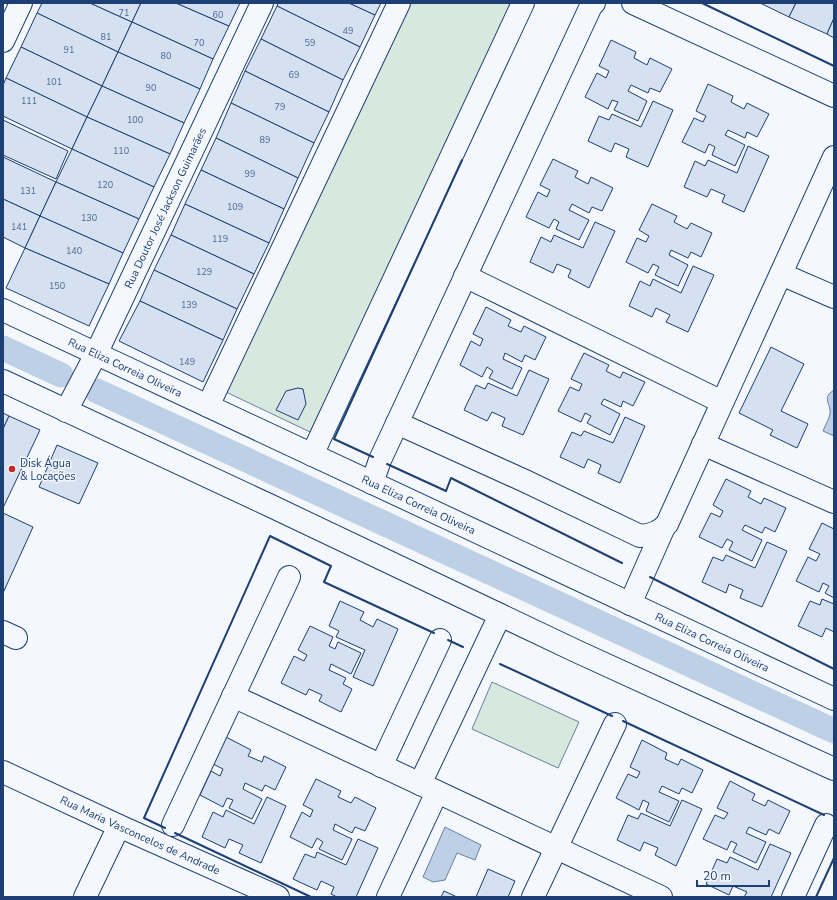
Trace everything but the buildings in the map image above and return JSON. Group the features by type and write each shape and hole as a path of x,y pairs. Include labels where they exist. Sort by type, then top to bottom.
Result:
{"street":[{"path":"3,41 21,3"},
{"name":"Rua Doutor José Jackson Guimarães","path":"66,411 96,354 262,3"},
{"path":"208,406 399,3"},
{"path":"312,455 523,3"},
{"path":"372,483 380,460 397,423 584,20 594,3"},
{"path":"633,3 834,96"},
{"path":"623,600 655,531 703,444 834,157"},
{"path":"781,274 834,297"},
{"path":"465,276 722,402"},
{"name":"Rua Eliza Correia Oliveira","path":"3,310 834,699"},
{"path":"3,381 583,654 834,769"},
{"path":"397,423 525,481 640,536 655,531"},
{"path":"703,444 834,502"},
{"path":"173,825 289,577"},
{"path":"388,897 428,788 500,615"},
{"path":"381,766 440,640"},
{"path":"233,696 661,897"},
{"path":"533,897 615,724"},
{"name":"Rua Maria Vasconcelos de Andrade","path":"3,772 278,897"},
{"path":"793,897 826,825"},
{"path":"85,897 119,826"}],"shaded area":[{"path":"411,3 514,3 310,432 226,392"},
{"path":"492,682 579,722 558,768 472,729"}],"water":[{"path":"834,390 834,436 823,431 830,415 827,398"},
{"path":"445,827 481,845 475,860 457,853 445,880 433,882 423,877"}],"waterway":[{"path":"3,348 61,375"},
{"path":"97,391 834,731"}],"wall":[{"path":"702,3 834,66"},
{"path":"373,457 334,439 462,160"},
{"path":"387,464 446,491 451,478 622,563"},
{"path":"165,828 144,818 270,536 331,566 324,582 434,633"},
{"path":"650,577 834,669"},
{"path":"448,640 463,647"},
{"path":"500,664 612,716"},
{"path":"623,721 824,815"},
{"path":"175,833 311,897"},
{"path":"816,897 834,858"}],"place":[{"name":"Disk Água & Locações","path":"12,469"}]}
